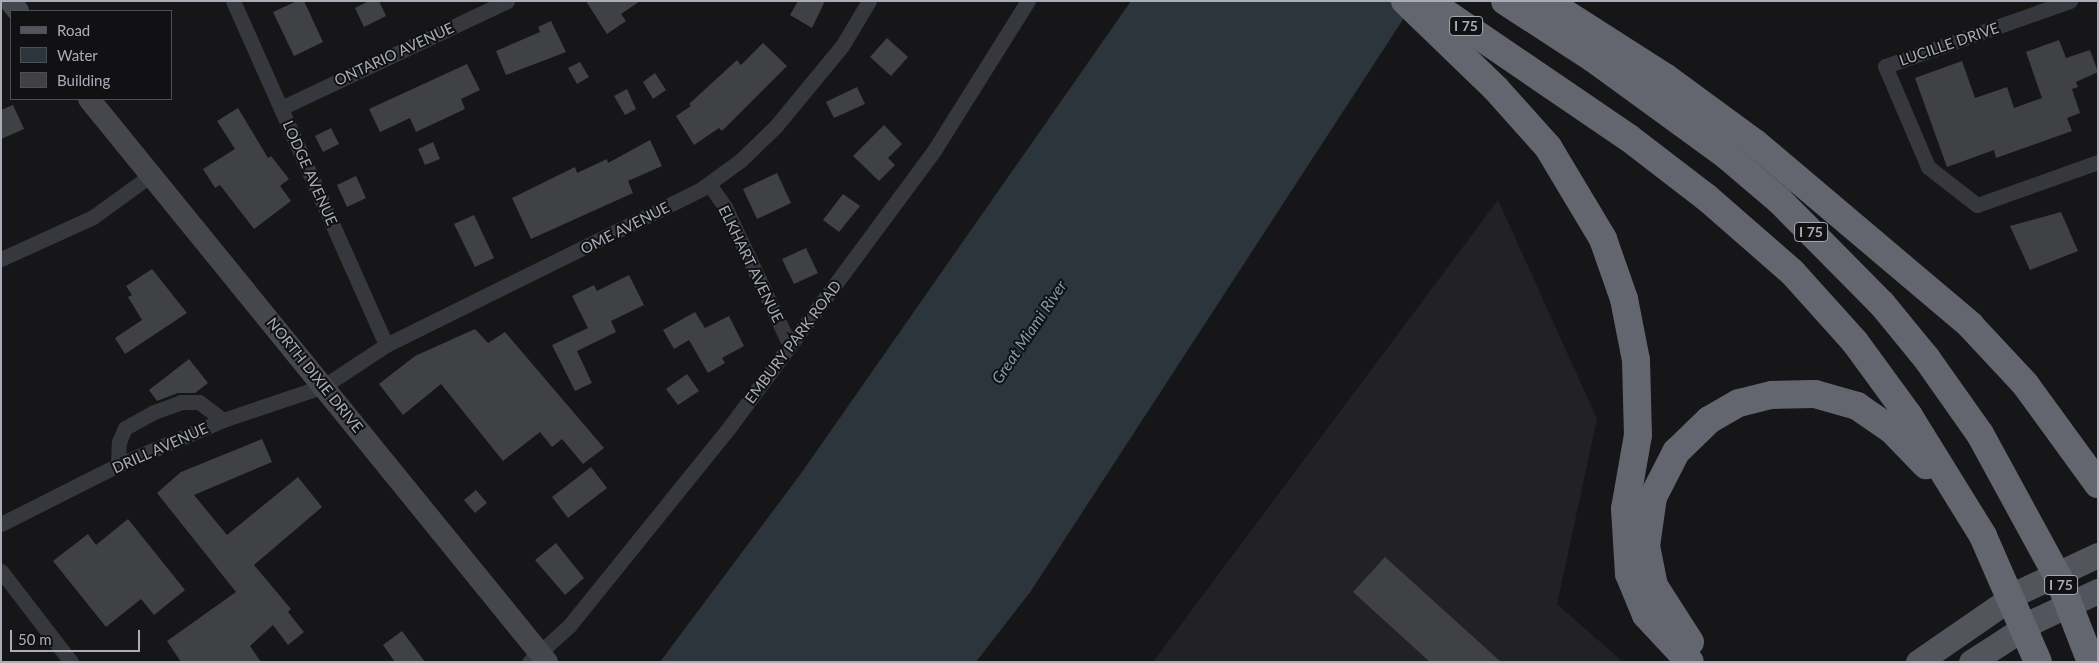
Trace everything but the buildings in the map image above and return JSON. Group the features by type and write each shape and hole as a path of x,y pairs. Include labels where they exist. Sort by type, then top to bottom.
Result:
{"highway":[{"path":"1405,1 1496,89 1548,147 1578,192 1603,239 1621,290 1636,360 1638,435 1624,509 1629,574 1646,615 1690,662"},
{"name":"I 75","path":"1428,1 1504,52 1683,179 1792,272 1855,342 1909,416 1983,536 2038,662"},
{"name":"I 75","path":"1505,1 1537,9 1594,60 1726,155 1833,253 1927,359 1980,434 2025,513 2058,577 2091,661"},
{"path":"1537,9 1665,77 1755,143 1970,326 2024,384 2098,484"},
{"path":"1708,662 1681,633 1654,586 1646,546 1653,497 1676,452 1709,420 1739,403 1772,395 1814,394 1857,406 1892,430 1959,497"}],"main road":[{"name":"NORTH DIXIE DRIVE","path":"90,100 324,386 539,659"},
{"path":"1918,662 2021,591 2098,555"},
{"path":"1972,662 2036,620 2098,591"}],"street":[{"name":"LODGE AVENUE","path":"233,1 386,345"},
{"name":"ONTARIO AVENUE","path":"281,108 507,1"},
{"name":"OME AVENUE","path":"324,386 386,345 709,184 742,160 805,93 869,1"},
{"name":"EMBURY PARK ROAD","path":"539,659 569,626 790,346 934,149 1028,1"},
{"name":"LUCILLE DRIVE","path":"2070,1 1885,66 1928,167 1978,205 2098,162"},
{"path":"1,259 92,217 151,175"},
{"name":"ELKHART AVENUE","path":"709,184 725,208 790,346"},
{"name":"DRILL AVENUE","path":"1,524 118,465 223,420 324,386"},
{"path":"118,465 119,442 126,428 154,412 181,402 199,402 223,420"},
{"path":"1,571 71,662"}],"shaded area":[{"path":"1498,200 1597,419 1557,604 1623,662 1153,662"}],"water":[{"name":"Great Miami River","path":"1131,1 1415,1 1031,591 976,662 660,662 802,472"}]}
